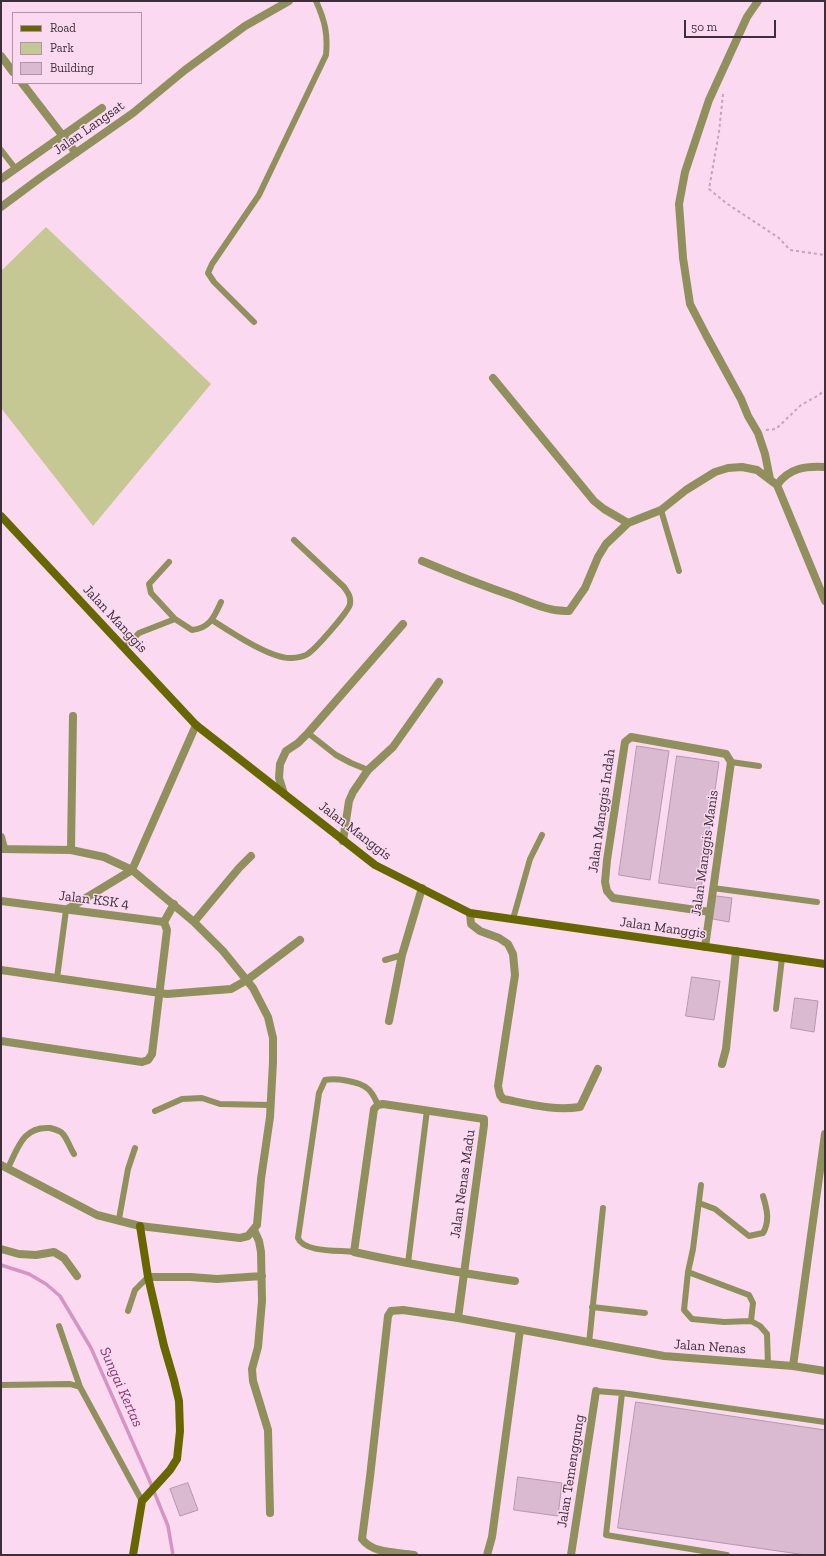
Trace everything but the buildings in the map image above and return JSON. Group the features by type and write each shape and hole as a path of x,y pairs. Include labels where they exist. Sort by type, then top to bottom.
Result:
{"street":[{"name":"Jalan Langsat","path":"1,207 133,113 185,70 245,26 289,1"},
{"path":"758,1 747,17 721,76 708,100 685,172 679,204 683,258 690,304 742,398 748,416 755,428 765,454 770,479"},
{"path":"1,56 12,71"},
{"path":"23,84 76,153"},
{"path":"1,179 102,108"},
{"path":"492,378 594,501 604,509 628,523"},
{"path":"422,561 469,581 542,607 559,612 569,611 585,588 598,557 606,544 628,523 661,510 686,490 715,472 742,467 757,470 777,485 825,602"},
{"path":"777,485 784,475 795,469 825,467"},
{"name":"Jalan Manggis","path":"1,516 196,725 375,865 470,913 825,964"},
{"path":"284,794 279,778 280,764 286,751 298,743 308,733 403,624"},
{"path":"344,841 349,802 353,792 368,770 393,747 439,682"},
{"path":"71,850 73,716"},
{"path":"66,910 132,870 196,725"},
{"name":"Jalan Manggis Indah","path":"710,912 613,898 607,891 605,882 607,860 626,742 628,739 631,737 726,754 731,762"},
{"name":"Jalan Manggis Manis","path":"705,947 731,762"},
{"path":"1,837 2,849 71,850 104,857 132,870 174,904 224,951 253,988 268,1017 273,1038 270,1105 260,1179 257,1225 248,1236 240,1238 140,1226 119,1219 97,1215 5,1166"},
{"path":"194,922 239,868 251,856"},
{"path":"389,1021 402,955 422,888"},
{"name":"Jalan KSK 4","path":"1,901 164,922"},
{"path":"1,1041 142,1062 148,1060 152,1054 167,930 164,922 174,904"},
{"path":"470,913 471,924 480,931 498,938 508,944 513,954 514,975 498,1086 500,1095 504,1099 548,1108 567,1109 580,1107 598,1069"},
{"path":"1,970 167,994 231,989 247,980 300,940"},
{"path":"722,1064 726,1049 736,952"},
{"name":"Jalan Nenas Madu","path":"378,1105 384,1104 484,1119 458,1318"},
{"path":"378,1105 374,1109 354,1252 408,1263 515,1281"},
{"path":"793,1366 825,1134"},
{"path":"133,1555 144,1499 170,1470 177,1459 180,1431 179,1401 164,1346 148,1277 140,1226"},
{"path":"254,1230 261,1252 262,1276 258,1347 252,1369 253,1381 268,1430 270,1513"},
{"path":"1,1249 19,1254 36,1255 54,1252 64,1258 77,1276"},
{"path":"148,1277 190,1277 217,1279 262,1276"},
{"name":"Jalan Nenas","path":"414,1555 375,1549 367,1546 362,1539 388,1316 391,1311 395,1309 458,1318 664,1356 793,1366 825,1371"},
{"path":"487,1555 492,1537 520,1330"},
{"name":"Jalan Temenggung","path":"571,1555 596,1391"}],"lane":[{"path":"254,322 214,282 208,273 212,264 259,195 326,55 328,41 324,19 316,1"},
{"path":"1,150 15,168"},
{"path":"661,510 679,571"},
{"path":"212,620 247,643 281,657 291,658 308,654 327,636 350,605 350,596 344,587 294,540"},
{"path":"169,562 149,584 149,588 151,593 175,619 192,630 202,628 212,620 221,602"},
{"path":"124,647 139,633 175,619"},
{"path":"308,733 336,755 368,770"},
{"path":"731,762 759,766"},
{"path":"513,919 530,859 542,835"},
{"path":"713,888 817,902"},
{"path":"57,978 66,910"},
{"path":"385,960 402,955"},
{"path":"776,1009 782,958"},
{"path":"354,1252 324,1250 308,1247 300,1242 298,1238 319,1093 325,1080 331,1079 359,1083 367,1087 372,1092 378,1105"},
{"path":"155,1111 182,1099 202,1098 220,1104 270,1105"},
{"path":"408,1263 427,1110"},
{"path":"5,1166 23,1138 29,1133 42,1128 53,1128 63,1134 74,1154"},
{"path":"119,1219 128,1169 135,1148"},
{"path":"701,1185 684,1310 692,1319 724,1322 751,1321 760,1326 767,1334 768,1364"},
{"path":"699,1203 715,1209 749,1236 763,1233 767,1227 767,1210 763,1196"},
{"path":"589,1342 603,1208"},
{"path":"688,1272 749,1295 753,1303 751,1321"},
{"path":"128,1311 135,1290 148,1277"},
{"path":"592,1307 645,1313"},
{"path":"58,1326 80,1387 144,1499"},
{"path":"1,1385 70,1384 80,1387"},
{"path":"596,1391 622,1393 825,1422"},
{"path":"622,1393 606,1535 727,1555"}],"path":[{"path":"721,76 724,90 719,132 709,188 726,203 779,238 790,250 825,255"},
{"path":"755,428 758,426 768,430 776,429 801,405 825,390"}],"green space":[{"path":"46,227 211,384 93,526 1,408 1,271"}],"waterway":[{"name":"Sungai Kertas","path":"1,1265 29,1274 46,1284 60,1296 91,1348 168,1526 173,1555"}]}
